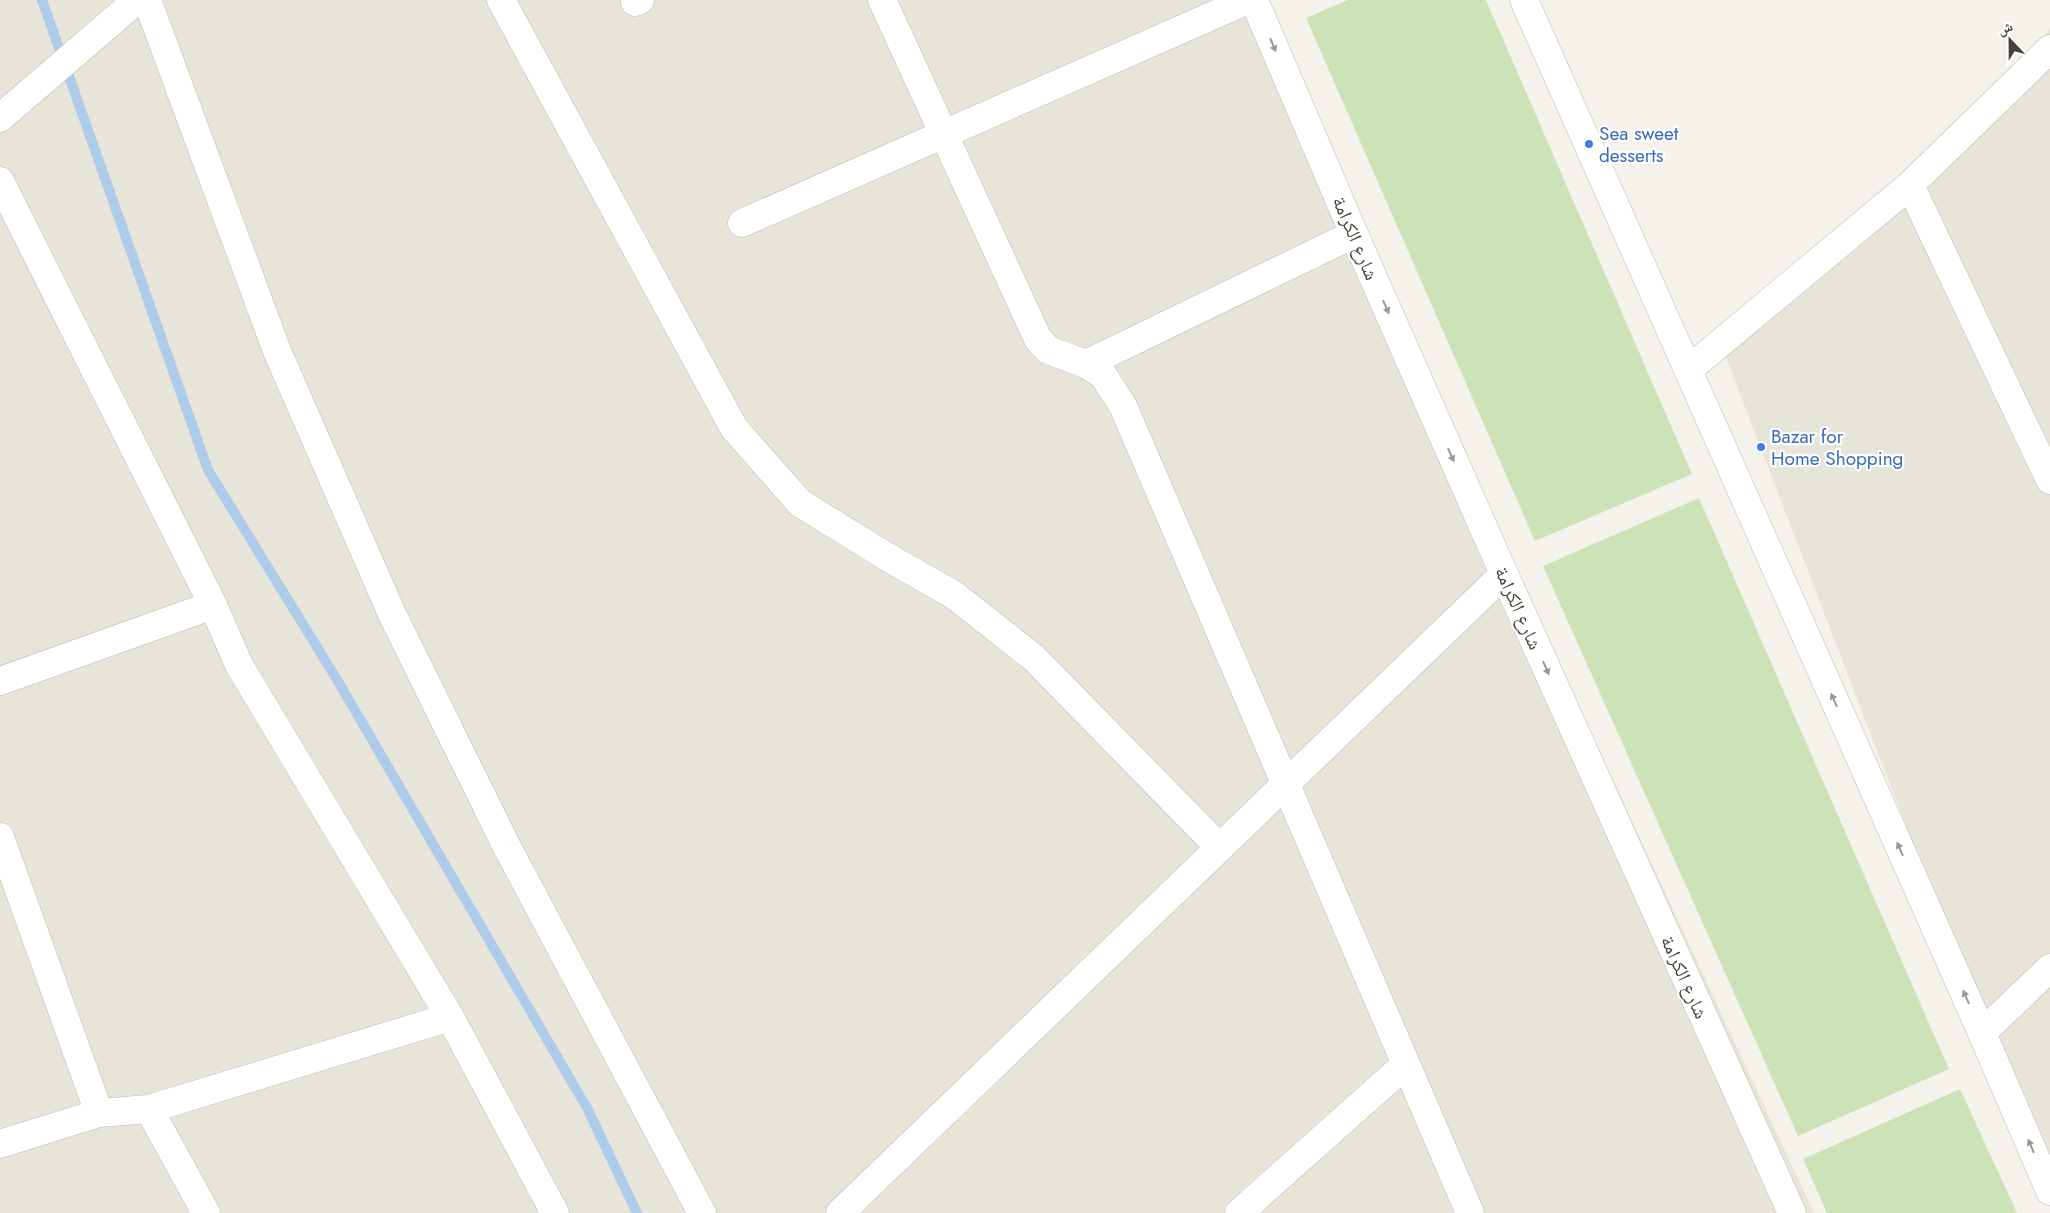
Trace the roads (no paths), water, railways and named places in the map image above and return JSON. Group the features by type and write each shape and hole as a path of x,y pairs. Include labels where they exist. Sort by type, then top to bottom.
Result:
{"street":[{"path":"0,118 137,0"},
{"path":"147,0 277,351 392,614 507,847 702,1213"},
{"path":"501,0 734,428 800,503 889,558 954,595 1034,658 1220,848"},
{"path":"882,0 1038,339 1048,350 1086,364 1103,375 1122,406 1470,1213"},
{"path":"742,223 1248,0"},
{"name":"شارع الكرامة","path":"1254,0 1354,234 1785,1210"},
{"path":"1524,0 1982,1032 2050,1191"},
{"path":"1688,370 1910,185 2050,49"},
{"path":"0,181 213,605 239,665 450,1017 555,1213"},
{"path":"1910,185 2049,474"},
{"path":"1086,364 1354,234"},
{"path":"840,1213 1504,574"},
{"path":"0,681 213,605"},
{"path":"0,837 99,1114"},
{"path":"1982,1032 2050,968"},
{"path":"0,1144 99,1114 149,1109 450,1017"},
{"path":"1239,1213 1405,1065"},
{"path":"149,1109 206,1213"}],"waterway":[{"path":"42,0 208,470 336,678 587,1108 637,1213"}],"place":[{"name":"Sea sweet desserts","path":"1589,144"},
{"name":"Bazar for Home Shopping","path":"1761,447"}]}
